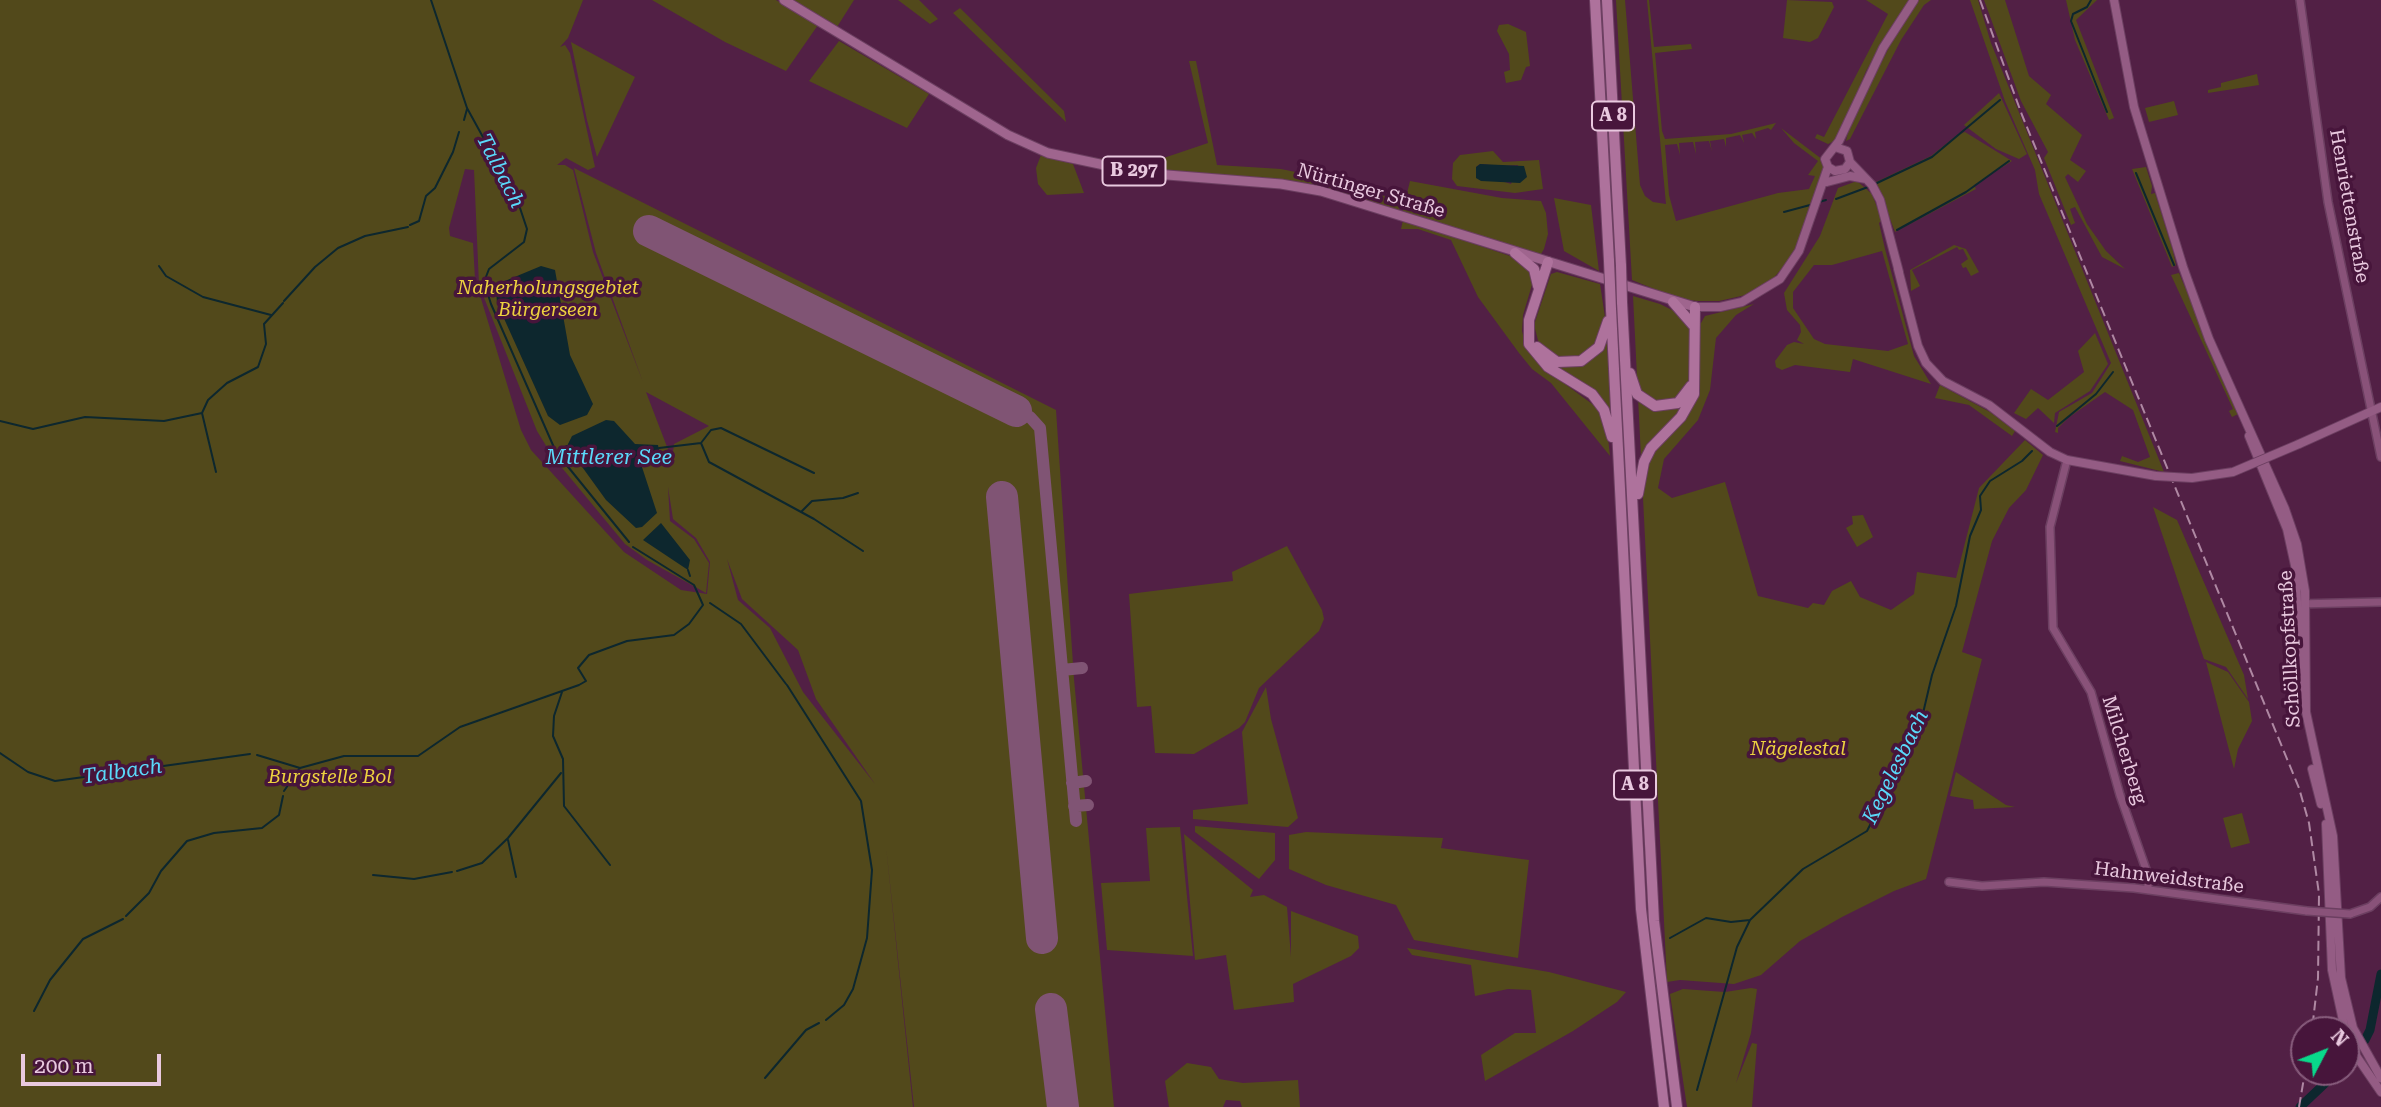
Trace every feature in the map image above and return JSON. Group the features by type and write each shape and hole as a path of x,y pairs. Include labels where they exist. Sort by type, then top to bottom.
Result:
{"highway":[{"name":"A 8","path":"1595,0 1647,975 1664,1107"},
{"name":"A 8","path":"1607,0 1659,974 1676,1107"},
{"path":"1516,253 1534,269 1538,286"},
{"path":"1548,262 1529,320 1528,336 1533,351 1548,367 1583,387 1599,402 1618,453"},
{"path":"1673,302 1694,325"},
{"path":"1633,503 1638,498 1644,462 1689,405 1696,388 1695,307"},
{"path":"1529,320 1532,335 1544,355 1557,362 1572,363 1590,357 1599,347 1611,309"},
{"path":"1626,359 1637,394 1656,406 1669,406 1681,401 1690,390 1696,373"}],"main road":[{"name":"Nürtinger Straße","path":"784,0 1008,135 1048,153 1142,173 1301,187 1695,307 1720,307 1742,302 1767,289 1789,268 1824,186"},
{"path":"1840,148 1844,133 1883,48 1914,0"},
{"name":"Schöllkopfstraße","path":"2114,0 2134,107 2183,267 2209,339 2247,427 2252,450 2292,545 2301,603 2306,712 2333,836 2345,999 2359,1041 2381,1078"},
{"path":"1840,148 1849,155 1848,166"},
{"path":"1824,186 1832,169 1827,154 1840,148"},
{"path":"1832,169 1848,166 1866,179 1876,192 1918,346 1932,370 1950,387 1989,405 2044,448 2067,460 2156,476 2192,478 2233,472 2377,409"},
{"path":"1824,186 1850,176 1866,179"},
{"name":"Schöllkopfstraße","path":"2301,603 2301,714 2326,824 2332,970 2343,1016"},
{"name":"Schöllkopfstraße","path":"2360,1061 2381,1092"}],"street":[{"name":"Henriettenstraße","path":"2300,0 2328,202 2377,409 2381,457"},
{"name":"Milcherberg","path":"2067,460 2050,527 2053,628 2091,692 2120,795 2148,875 2148,890"},
{"path":"2301,603 2381,602"},
{"name":"Hahnweidstraße","path":"1949,882 1982,886 2044,882 2148,890 2350,914 2370,907 2381,897"}],"green space":[{"name":"Burgstelle Bol","path":"0,0 583,0 568,38 560,47 565,45 570,53 595,167 588,170 566,158 557,165 565,165 573,170 593,252 643,382 596,253 574,168 1056,410 1074,679 1114,1107 914,1107 886,846 913,1107 0,1107","holes":["465,169 474,170 479,285 537,431 553,457 625,544 647,560 706,593 709,563 694,539 670,521 668,487 673,519 696,538 710,562 707,594 681,590 624,552 531,450 521,430 475,279 473,243 450,236 449,228","646,392 709,426 674,444 672,459 668,459 667,464 669,452","727,559 742,599 798,650 816,699 875,784 803,692 770,628 738,600"]},
{"path":"652,0 776,0 818,25 786,71 725,42"},
{"path":"791,0 854,0 837,27"},
{"path":"898,0 919,0 938,19 930,24"},
{"path":"1616,0 1625,0 1640,185 1645,196 1653,202 1666,204 1647,0 1654,47 1691,44 1692,49 1655,53 1665,139 1731,134 1776,123 1771,130 1768,128 1755,132 1756,139 1752,133 1742,135 1744,143 1740,135 1726,138 1726,147 1724,139 1710,141 1712,152 1709,141 1695,142 1696,154 1693,142 1679,143 1680,155 1677,144 1665,145 1669,195 1676,221 1778,193 1809,189 1815,176 1808,175 1818,161 1794,143 1781,128 1823,160 1825,168 1792,257 1770,282 1750,294 1719,301 1679,299 1632,280"},
{"path":"1787,0 1832,2 1834,7 1818,38 1810,42 1783,38"},
{"path":"1866,0 1909,0 1866,71 1838,139 1828,144 1815,138 1817,134 1824,137 1888,14"},
{"path":"1918,0 1931,0 1924,5 1901,40 1850,139 1846,141 1850,124 1878,69 1900,26"},
{"path":"1970,0 1978,0 1991,43 2164,472 2120,461 2122,456 2138,462 2150,457 2133,410 2105,392 2068,418 2058,428 2058,433 2055,432 2059,412 2092,393 2111,363 2039,194 2035,170 2005,101"},
{"path":"1984,0 2005,0 2029,76 2051,95 2046,104 2082,135 2070,160 2086,171 2078,182 2068,174 2065,177 2087,224 2106,251 2125,269 2102,257 2075,207 2070,209 2075,223 2071,225 2044,158 2048,152 2021,101"},
{"path":"2066,0 2097,0 2076,20 2114,118 2109,120 2075,40"},
{"path":"960,8 1064,111 1066,122 953,13"},
{"path":"1508,24 1526,32 1530,66 1526,67 1521,80 1506,83 1504,72 1510,70 1509,54 1497,31 1499,25"},
{"path":"839,41 929,94 907,128 809,81"},
{"path":"571,42 635,77 597,157 587,120"},
{"path":"1189,61 1196,61 1217,165 1281,169 1330,179 1401,201 1399,210 1397,212 1305,185 1143,170 1077,155 1143,165 1208,143"},
{"path":"2257,74 2259,85 2208,93 2208,90 2221,87 2221,83"},
{"path":"1999,93 2027,154 2019,159 1996,149 1964,125"},
{"path":"2174,101 2178,115 2149,122 2145,108"},
{"path":"1965,132 2012,161 1974,185 1976,189 1895,232 1876,182 1931,156 1957,135"},
{"path":"1493,151 1503,162 1539,160 1543,189 1515,193 1457,186 1452,179 1453,163 1460,155","holes":["1480,164 1518,165 1511,184 1477,173 1476,167"]},
{"path":"1041,155 1073,164 1084,193 1047,195 1038,184 1036,168"},
{"path":"2146,167 2152,186 2151,194 2155,193 2173,251 2176,265 2172,267 2132,169"},
{"path":"1410,181 1502,198 1541,201 1546,213 1548,234 1544,249 1541,254 1534,254 1402,214"},
{"path":"1857,181 1872,194 1882,220 1879,223 1885,249 1914,356 1931,384 1853,359 1850,372 1795,365 1782,370 1776,367 1775,361 1787,345 1794,342 1804,344 1797,340 1801,332 1800,325 1787,310 1784,293 1820,236 1838,188","holes":["1882,251 1908,344 1888,351 1825,344 1814,339 1793,308 1793,292 1814,265 1832,265"]},
{"path":"1554,198 1591,205 1599,271 1564,251"},
{"path":"1403,220 1513,257 1527,265 1534,278 1523,315 1522,331 1526,347 1546,370 1599,409 1607,429 1610,456 1551,383 1532,369 1519,353 1478,297 1451,240 1418,229 1401,229"},
{"path":"1954,245 1966,249 1979,272 1971,276 1966,267 1963,268 1961,264 1968,259 1963,249 1959,250 1957,247 1912,270 1920,286 1911,291 1910,270"},
{"path":"1557,272 1600,284 1604,329 1590,354 1562,360 1539,344 1534,325 1551,274"},
{"path":"2179,273 2238,414 2232,417 2229,411 2233,409 2171,275"},
{"name":"Nägelestal","path":"1633,296 1660,304 1680,314 1686,321 1701,323 1705,316 1754,304 1736,315 1716,338 1710,390 1698,420 1664,459 1658,488 1672,498 1725,482 1758,596 1808,608 1813,603 1824,605 1832,591 1851,581 1860,597 1891,610 1914,594 1917,572 1956,578 1979,488 2025,440 2043,455 2026,490 2009,508 1992,541 1962,652 1982,659 1926,879 1894,891 1842,917 1800,941 1761,975 1734,984 1680,980 1667,982"},
{"path":"2095,333 2108,364 2090,391 2055,413 2054,423 2038,408 2026,419 2014,413 2031,389 2048,400 2084,372 2078,351"},
{"path":"1607,339 1611,415 1554,367 1566,365"},
{"path":"1940,385 1990,412 2015,431 2012,436 1969,405 1935,398"},
{"path":"2153,507 2177,520 2244,675 2248,699 2226,667 2204,659"},
{"path":"1863,515 1873,537 1857,547 1846,528 1853,524 1852,516"},
{"path":"1287,546 1322,610 1324,619 1319,631 1259,688 1245,722 1239,728 1194,754 1155,753 1151,706 1137,707 1129,594 1233,581 1232,572"},
{"path":"2206,662 2228,672 2249,702 2252,721 2238,749 2234,769"},
{"path":"1266,687 1271,719 1298,818 1288,827 1193,819 1193,810 1248,804 1242,732"},
{"path":"1956,772 2006,805 2015,807 1974,809 1973,800 1950,796"},
{"path":"2242,813 2250,843 2231,848 2223,818"},
{"path":"1195,826 1275,833 1275,860 1259,879 1195,832"},
{"path":"1180,827 1193,956 1107,950 1101,883 1150,881 1146,828"},
{"path":"1306,832 1443,838 1441,848 1529,860 1518,958 1414,940 1396,905 1326,885 1289,869 1289,835"},
{"path":"1184,834 1253,890 1250,897 1264,895 1287,907 1291,957 1291,911 1358,936 1359,948 1351,956 1293,984 1294,1002 1234,1010 1226,955 1195,960"},
{"path":"1407,948 1549,972 1626,992 1617,1002 1573,1031 1485,1081 1481,1055 1515,1033 1536,1033 1531,990 1508,989 1475,996 1471,965 1412,955"},
{"path":"1683,989 1725,992 1757,989 1751,1033 1736,1083 1752,1043 1757,1044 1752,1107 1687,1107 1670,994"},
{"path":"1187,1063 1211,1067 1219,1079 1243,1083 1298,1080 1300,1107 1242,1107 1240,1101 1226,1100 1223,1107 1169,1107 1165,1081"}],"water":[{"path":"1480,164 1524,166 1527,177 1520,183 1481,181 1476,178 1476,167"},
{"path":"541,266 555,270 570,355 593,404 587,415 560,425 548,416 497,303 496,290 505,281"},
{"name":"Mittlerer See","path":"606,420 614,421 635,444 658,445 659,450 641,464 657,513 642,527 636,528 606,500 567,446 572,436"},
{"path":"661,523 690,560 688,570 643,540"}],"waterway":[{"name":"Talbach","path":"431,0 467,108 517,199 527,229 524,242 489,269 484,282 491,304 556,452 629,542"},
{"name":"Kegelesbach","path":"2091,0 2087,7 2073,14 2071,21 2107,112"},
{"path":"1877,183 1932,157 2000,100"},
{"path":"464,120 467,109"},
{"path":"410,225 419,221 426,196 435,188 453,152 459,132"},
{"path":"1897,230 1966,192 2009,161"},
{"name":"Kegelesbach","path":"2136,173 2174,265"},
{"path":"1836,199 1868,187"},
{"path":"1819,202 1826,200"},
{"path":"1784,212 1810,205"},
{"path":"284,301 315,267 338,248 365,236 408,227"},
{"path":"159,266 166,276 203,297 271,315"},
{"path":"216,472 202,413 208,400 227,383 258,367 266,344 264,324 283,303"},
{"name":"Kegelesbach","path":"2057,426 2096,394 2113,372"},
{"path":"0,421 33,429 85,417 164,421 202,413"},
{"path":"659,448 701,443 711,430 721,428 814,473"},
{"path":"701,443 709,462 814,519 863,551"},
{"path":"556,452 567,446"},
{"name":"Kegelesbach","path":"1697,1090 1737,947 1750,920 1803,869 1867,831 1920,726 1932,675 1956,606 1970,536 1981,510 1980,496 1990,481 2022,461 2032,451"},
{"path":"802,511 812,501 843,498 858,493"},
{"name":"Talbach","path":"257,755 300,768 344,756 418,756 460,727 586,681 578,668 589,655 627,641 674,635 689,624 703,605 694,585 633,547"},
{"path":"688,570 690,576"},
{"path":"710,603 741,624 786,684"},
{"path":"787,685 861,801 872,870 867,938 853,989 844,1005 826,1020"},
{"path":"562,692 554,716 553,736 563,759 564,806 610,865"},
{"name":"Talbach","path":"0,753 28,772 55,781 250,754"},
{"path":"284,791 299,769"},
{"path":"457,871 482,863 508,838 561,773"},
{"path":"126,916 149,893 161,871 187,841 214,833 262,828 279,815 283,796"},
{"path":"508,840 516,877"},
{"path":"373,875 414,879 452,872"},
{"path":"1670,938 1706,918 1731,922 1750,920"},
{"path":"34,1011 50,980 83,939 123,919"},
{"path":"2365,1040 2370,1030 2381,974"},
{"path":"765,1078 806,1030 819,1023"},
{"path":"2300,1107 2322,1086"}],"taxiway":[{"path":"1016,411 1030,417 1040,428 1076,821"},
{"path":"1062,670 1082,668"},
{"path":"1072,783 1086,781"},
{"path":"1074,806 1088,805"}],"runway":[{"path":"649,231 1016,411"},
{"path":"1002,497 1042,938"},
{"path":"1051,1009 1063,1107"}],"railway":[{"path":"1980,0 2022,115 2299,788 2309,823 2319,894 2318,978 2314,1016"},
{"path":"2299,1107 2303,1086"}],"park label":[{"name":"Naherholungsgebiet Bürgerseen","path":"548,299"}]}
